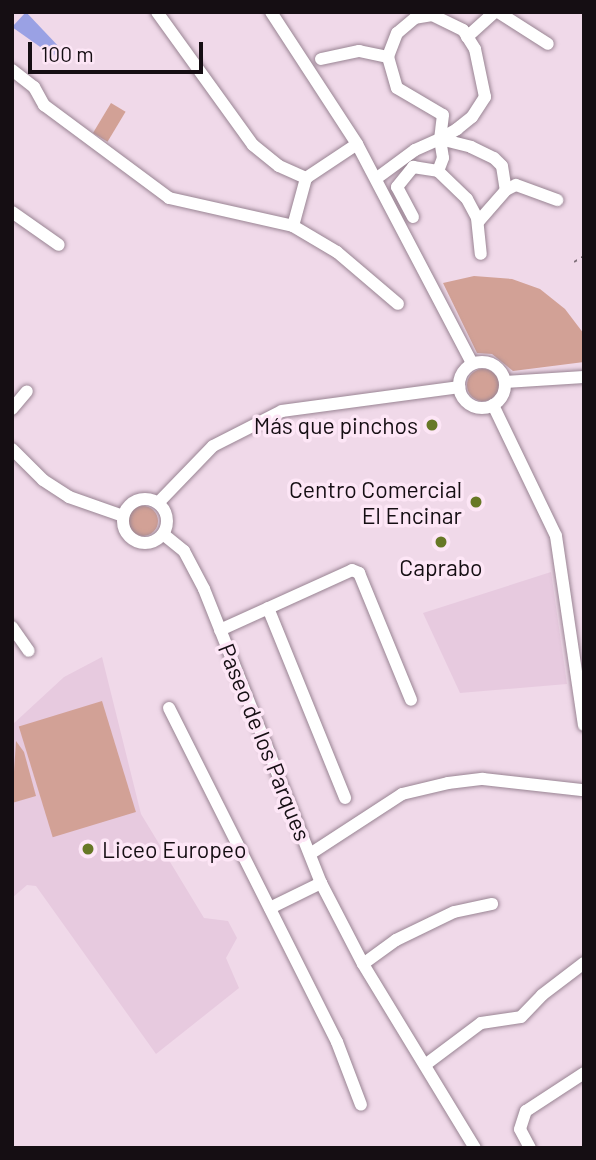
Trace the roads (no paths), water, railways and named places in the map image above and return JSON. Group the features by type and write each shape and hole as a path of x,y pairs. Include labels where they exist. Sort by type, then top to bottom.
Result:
{"street":[{"path":"157,12 253,145 279,166 306,178"},
{"path":"271,12 377,178 472,363"},
{"path":"467,37 496,12 548,44"},
{"path":"377,178 415,150 440,139 472,117 485,97 481,70 467,37 448,20 414,15 397,33 388,57 397,88 443,115 440,139 443,158 438,171"},
{"path":"321,59 359,51 388,57"},
{"path":"12,70 34,87 44,105 169,198 293,226 337,252 398,303"},
{"path":"440,139 471,147 494,158 502,166 506,190"},
{"path":"293,226 306,178 357,145"},
{"path":"413,217 397,187 413,167 438,171 467,198 478,222 481,254"},
{"path":"478,222 506,190 516,185 534,188 557,200"},
{"path":"12,212 59,245"},
{"path":"472,363 497,367 505,382 505,391 493,405 476,407 459,387 460,378 472,363"},
{"path":"505,382 584,377"},
{"path":"158,503 213,446 282,411 459,387"},
{"path":"12,410 27,391"},
{"path":"493,405 556,537 584,725"},
{"path":"12,449 43,480 69,497 123,516"},
{"path":"137,500 158,503 166,515 163,534 151,543 136,542 125,531 123,516 137,500"},
{"name":"Paseo de los Parques","path":"163,534 184,551 220,630 321,883 363,964 475,1148"},
{"name":"Paseo de los Parques","path":"220,630 352,570 359,573 411,700"},
{"path":"268,608 345,798"},
{"path":"12,627 30,651"},
{"path":"169,708 337,1042 361,1105"},
{"name":"Paseo de los Parques","path":"310,854 402,794 448,783 483,779 581,790"},
{"path":"270,908 321,883"},
{"path":"363,964 396,940 454,912 492,904"},
{"path":"425,1065 481,1023 521,1017 542,995 584,963"},
{"path":"530,1148 520,1129 526,1111 584,1073"}],"water":[{"path":"26,12 61,49 53,56 12,27"}],"place":[{"name":"Más que pinchos","path":"432,425"},
{"name":"Centro Comercial El Encinar","path":"476,502"},
{"name":"Caprabo","path":"441,542"},
{"name":"Liceo Europeo","path":"88,849"}]}
